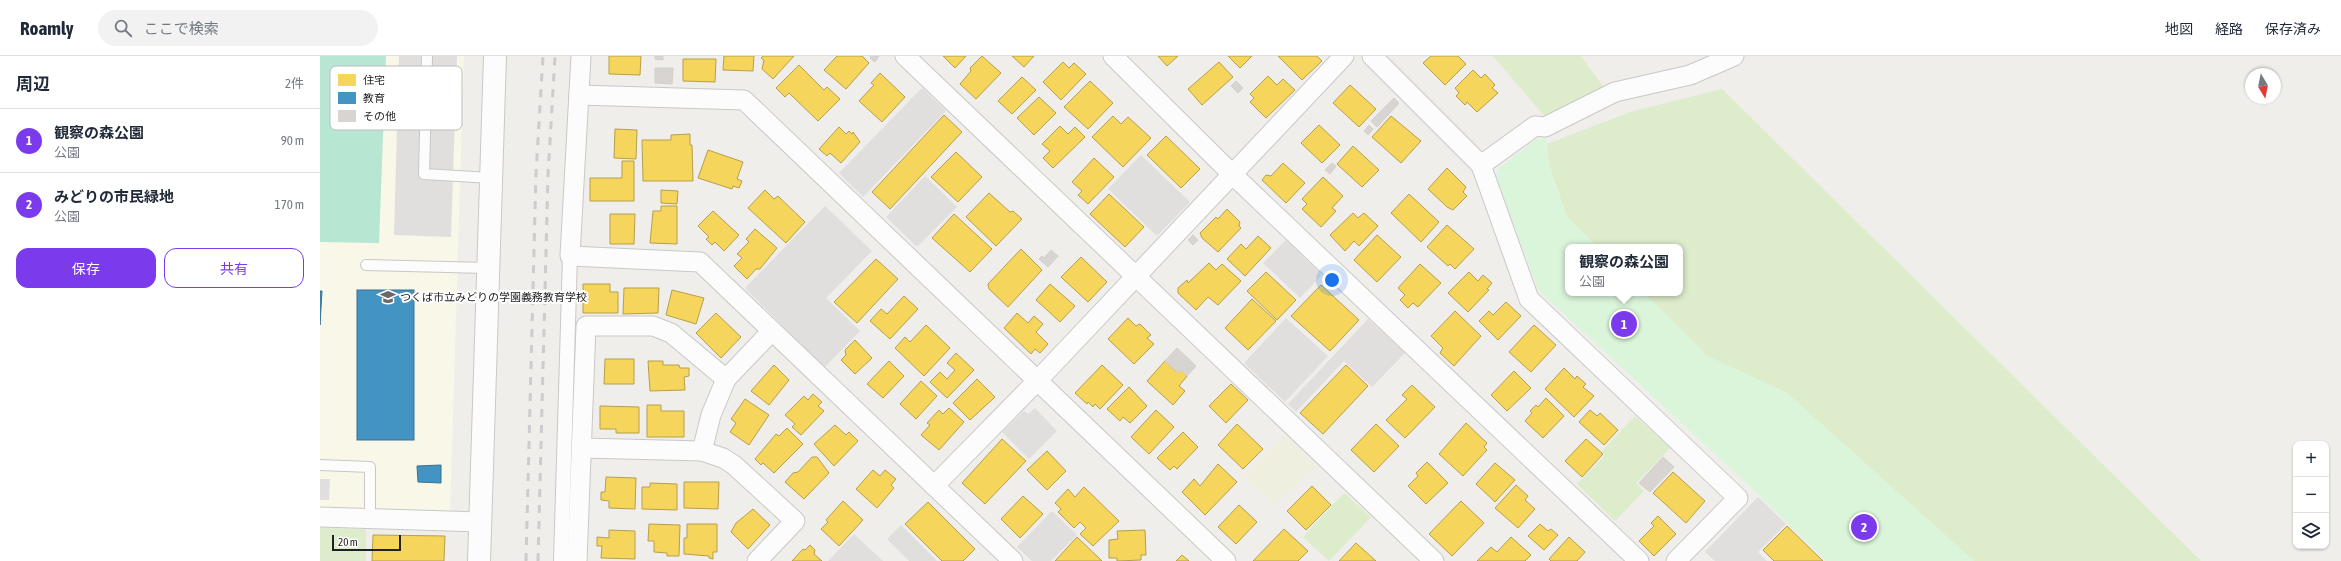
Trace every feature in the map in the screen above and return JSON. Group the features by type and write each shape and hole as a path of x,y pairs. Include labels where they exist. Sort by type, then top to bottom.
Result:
{"street":[{"path":"479,561 495,56"},
{"path":"561,561 570,256 581,56"},
{"path":"905,56 1434,561"},
{"path":"1113,56 1232,174 1639,561"},
{"path":"934,486 1037,381 1134,276 1344,56"},
{"path":"1372,56 1481,165 1529,299 1738,498 1676,561"},
{"path":"1481,165 1535,126 1545,127 1615,92 1690,74 1734,56"},
{"path":"580,95 744,100 1226,561"},
{"path":"570,256 700,262 771,332 1014,561"},
{"path":"577,561 586,326 653,326 671,333 726,378"},
{"path":"702,451 711,415 726,378 771,332"},
{"path":"582,448 702,451 723,458 734,465 795,521 757,561"},
{"path":"320,517 480,522"}],"lane":[{"path":"427,56 427,66"},
{"path":"425,130 424,174 490,178"},
{"path":"366,265 488,268"},
{"path":"320,465 370,467 370,518"}],"shaded area":[{"name":"つくば市立みどりの学園義務教育学校","path":"320,56 464,56 462,121 462,66 330,66 330,130 462,130 450,512 320,508"},
{"path":"399,56 457,56 457,66 399,66"},
{"path":"922,88 946,111 863,197 839,173"},
{"path":"397,130 455,130 451,237 394,235"},
{"path":"1141,155 1190,202 1157,236 1108,189"},
{"path":"925,176 957,207 917,247 886,217"},
{"path":"825,206 872,251 826,298 860,331 824,368 745,288"},
{"path":"1286,240 1322,275 1300,298 1263,263"},
{"path":"1286,318 1328,356 1285,402 1244,363"},
{"path":"1368,319 1405,353 1372,387 1344,361 1296,412 1288,404"},
{"path":"1035,408 1057,431 1029,459 1002,432 1024,411 1028,414"},
{"path":"320,479 330,479 329,500 320,500"},
{"path":"1758,497 1786,524 1758,552 1767,561 1715,561 1705,552"},
{"path":"1052,511 1077,535 1051,561 1032,561 1017,547"},
{"path":"901,525 937,561 909,561 887,539"},
{"path":"854,534 883,561 828,561"}],"green space":[{"path":"320,56 386,56 386,66 330,66 330,130 383,130 379,243 320,242"},
{"path":"1493,56 1581,56 1605,89 1546,118"},
{"path":"1722,89 2201,561 1974,561 1787,393 1707,356 1647,296 1683,296 1683,244 1595,244 1567,217 1549,164 1547,144 1630,112"},
{"path":"1546,136 1549,164 1567,217 1595,244 1565,244 1565,296 1647,296 1707,356 1787,393 1974,561 1826,561 1756,492 1539,291 1496,177 1498,169 1537,139"},
{"path":"1635,416 1670,448 1636,483 1644,491 1615,521 1577,484 1605,455 1602,451"},
{"path":"1285,435 1316,466 1274,506 1244,476"},
{"path":"1344,493 1371,517 1329,561 1303,537"},
{"path":"320,528 366,529 366,561 320,561"}],"building: 住宅":[{"path":"609,56 641,56 640,75 609,74"},
{"path":"724,56 754,56 753,71 723,70"},
{"path":"763,56 794,56 773,79 762,69 764,60 761,58"},
{"path":"837,56 862,56 869,63 846,89 824,70"},
{"path":"943,56 966,56 955,68"},
{"path":"982,56 1001,73 976,99 960,84 971,71 970,68"},
{"path":"1012,56 1034,56 1024,67"},
{"path":"1158,56 1178,56 1167,66"},
{"path":"1228,56 1252,56 1240,68"},
{"path":"1278,56 1317,56 1322,61 1302,80"},
{"path":"1431,56 1458,56 1466,64 1445,85 1423,63"},
{"path":"683,59 716,59 715,82 683,81"},
{"path":"1063,62 1069,68 1074,63 1086,74 1061,100 1043,82"},
{"path":"1219,62 1233,77 1202,105 1188,89"},
{"path":"799,65 824,90 827,87 840,99 818,121 789,93 785,97 776,88"},
{"path":"1473,70 1481,78 1485,74 1495,85 1492,88 1498,93 1477,112 1467,102 1465,105 1456,96 1459,93 1455,88"},
{"path":"880,73 905,97 882,122 859,101 874,85 871,83"},
{"path":"1268,76 1277,85 1283,79 1295,90 1266,118 1250,102 1254,98 1250,94"},
{"path":"1022,77 1036,90 1012,114 998,101"},
{"path":"1090,81 1113,103 1088,129 1064,107"},
{"path":"1350,85 1376,109 1359,127 1333,103"},
{"path":"1039,97 1056,113 1034,135 1017,118"},
{"path":"944,115 962,132 890,209 872,192"},
{"path":"1113,116 1121,124 1128,117 1151,138 1123,167 1092,137"},
{"path":"1391,116 1421,141 1401,163 1372,137"},
{"path":"1319,125 1340,145 1322,163 1301,143"},
{"path":"1060,126 1068,134 1075,127 1085,137 1053,168 1043,158 1050,151 1042,144"},
{"path":"839,127 846,134 849,131 852,134 853,132 860,142 841,163 830,153 827,156 819,149"},
{"path":"615,129 637,130 636,159 614,158"},
{"path":"690,134 690,145 692,145 693,181 643,181 642,140 671,140 671,135"},
{"path":"1166,136 1200,169 1181,188 1147,155"},
{"path":"1353,146 1379,170 1362,187 1337,164"},
{"path":"708,150 743,162 737,179 742,181 739,188 733,186 732,189 698,178"},
{"path":"956,152 982,177 958,202 931,177"},
{"path":"1094,158 1114,177 1088,204 1078,195 1082,191 1072,182"},
{"path":"622,161 634,161 634,201 590,201 590,178 622,178"},
{"path":"1283,163 1305,183 1286,203 1262,180 1266,175 1271,176"},
{"path":"1447,168 1466,187 1463,192 1467,196 1453,210 1447,207 1428,189"},
{"path":"1323,177 1343,196 1332,208 1336,211 1321,227 1302,209 1307,204 1302,199"},
{"path":"661,190 678,191 677,204 661,203"},
{"path":"765,190 774,199 778,196 805,222 786,243 748,208"},
{"path":"989,193 1010,212 1013,211 1022,219 996,246 966,217"},
{"path":"1109,194 1144,227 1125,247 1090,214"},
{"path":"1409,194 1439,222 1421,242 1391,213"},
{"path":"661,206 677,206 677,244 650,243 653,211 661,211"},
{"path":"1227,209 1240,222 1239,226 1241,228 1218,252 1202,238 1200,233 1216,217 1218,219"},
{"path":"713,211 739,235 724,251 715,242 712,245 706,239 709,237 698,226"},
{"path":"1353,213 1358,218 1364,213 1378,226 1359,246 1354,241 1345,251 1330,235"},
{"path":"610,214 635,214 634,244 610,244"},
{"path":"954,214 992,249 970,272 932,238"},
{"path":"1447,225 1474,249 1455,269 1450,264 1448,266 1427,247"},
{"path":"755,229 777,248 760,269 756,269 747,279 734,266 742,258 737,254 749,242 746,239"},
{"path":"1377,235 1401,257 1377,282 1354,260"},
{"path":"1258,236 1271,248 1245,276 1227,259 1241,244 1246,249"},
{"path":"1021,249 1042,270 1008,307 989,289 988,284"},
{"path":"1081,257 1107,282 1088,302 1061,277"},
{"path":"876,259 898,279 857,323 834,302"},
{"path":"1209,263 1216,270 1222,264 1241,281 1218,305 1208,297 1196,310 1178,293 1178,288 1187,280 1188,283"},
{"path":"1420,264 1441,283 1418,307 1413,303 1408,308 1400,300 1405,295 1398,288"},
{"path":"1266,272 1296,300 1277,320 1247,291"},
{"path":"1469,272 1478,281 1483,275 1492,283 1487,289 1489,290 1468,312 1448,293"},
{"path":"583,284 610,284 610,292 618,292 618,313 583,313"},
{"path":"1050,284 1075,306 1060,322 1036,300"},
{"path":"1321,285 1359,320 1330,351 1291,316"},
{"path":"624,288 659,288 658,313 623,314"},
{"path":"672,290 704,298 696,324 666,315"},
{"path":"904,296 918,309 890,339 870,321 881,309 887,314"},
{"path":"1252,299 1276,321 1248,350 1225,328"},
{"path":"1506,302 1521,316 1498,340 1479,321 1489,311 1493,315"},
{"path":"1455,311 1481,336 1454,366 1440,353 1443,348 1431,336"},
{"path":"716,313 741,337 721,358 696,333"},
{"path":"1017,313 1028,323 1034,316 1043,324 1036,332 1048,344 1040,353 1035,349 1031,354 1004,328"},
{"path":"1128,318 1136,326 1140,324 1151,335 1147,338 1154,344 1134,364 1108,339"},
{"path":"926,325 950,348 924,376 895,348 905,337 910,342"},
{"path":"1534,325 1556,345 1531,372 1509,352"},
{"path":"855,340 872,358 855,374 841,360 846,355 845,350"},
{"path":"956,353 974,370 947,398 930,382 940,372 947,379 955,370 947,363"},
{"path":"605,359 634,359 634,384 604,384"},
{"path":"648,361 663,361 663,365 679,365 680,368 689,368 689,376 684,377 685,390 650,391"},
{"path":"889,361 904,376 883,398 867,384"},
{"path":"1165,361 1178,373 1181,370 1187,376 1179,386 1185,391 1173,405 1147,381"},
{"path":"774,365 789,380 769,405 751,391"},
{"path":"1102,365 1123,385 1100,409 1095,404 1093,407 1088,402 1087,404 1075,393"},
{"path":"1346,365 1368,386 1323,434 1300,413"},
{"path":"1564,368 1575,379 1577,376 1586,384 1583,387 1594,396 1574,417 1545,389"},
{"path":"1514,371 1531,388 1507,411 1491,395"},
{"path":"977,379 995,397 970,420 953,403"},
{"path":"921,381 937,396 916,419 900,404"},
{"path":"1231,384 1248,400 1226,423 1209,406"},
{"path":"1412,385 1435,407 1405,438 1386,420 1407,399 1402,395"},
{"path":"1129,387 1147,406 1130,423 1123,417 1120,421 1107,409"},
{"path":"813,394 822,402 818,406 824,411 801,435 792,427 795,424 785,415 804,396 808,400"},
{"path":"1546,398 1564,416 1543,438 1525,421 1532,413 1530,411 1536,405 1538,407"},
{"path":"745,399 769,415 749,445 730,432 736,423 731,419"},
{"path":"647,405 661,405 661,411 684,411 684,437 647,437"},
{"path":"600,406 639,407 639,433 616,433 616,429 600,429"},
{"path":"949,408 964,422 939,450 921,435 930,425 927,423 939,410 943,414"},
{"path":"1156,410 1174,427 1149,454 1131,437"},
{"path":"1590,410 1597,416 1600,413 1618,430 1604,445 1579,422"},
{"path":"1466,423 1487,443 1484,447 1487,450 1463,476 1439,454"},
{"path":"1237,424 1263,449 1243,469 1218,445"},
{"path":"1376,424 1399,446 1374,472 1351,450"},
{"path":"835,425 846,435 849,432 858,441 834,466 814,444"},
{"path":"787,428 803,444 774,473 763,463 761,465 755,459 776,434 779,436"},
{"path":"1183,432 1198,447 1177,469 1174,466 1170,470 1157,458"},
{"path":"1002,439 1026,461 985,504 962,483"},
{"path":"1586,439 1603,454 1582,477 1565,461"},
{"path":"1047,451 1066,471 1047,490 1027,470"},
{"path":"812,457 817,457 829,473 804,499 785,482 793,473 798,472"},
{"path":"1427,462 1448,483 1426,504 1408,486 1418,476 1416,473"},
{"path":"1495,463 1515,480 1495,502 1476,484"},
{"path":"1218,464 1237,482 1205,515 1182,492 1194,479 1200,486"},
{"path":"873,470 880,476 885,470 896,479 891,485 894,488 877,508 856,489"},
{"path":"1673,472 1705,501 1686,523 1653,493"},
{"path":"606,477 636,478 635,509 609,508 609,501 601,500 601,492 605,492"},
{"path":"684,482 719,482 718,509 684,508"},
{"path":"650,483 677,484 677,510 642,509 642,487 650,487"},
{"path":"1516,485 1528,496 1525,500 1535,509 1518,528 1495,508"},
{"path":"1312,486 1331,505 1306,530 1287,511"},
{"path":"1084,487 1119,521 1093,546 1080,534 1086,528 1080,522 1074,528 1058,512 1061,509 1055,503 1068,489 1075,497"},
{"path":"1023,496 1043,514 1020,538 1001,519"},
{"path":"843,501 863,520 839,546 821,529 828,522 826,520"},
{"path":"1461,501 1484,523 1452,556 1429,534"},
{"path":"928,502 975,549 963,561 942,561 905,524"},
{"path":"1239,505 1257,522 1236,544 1218,527"},
{"path":"753,509 770,525 748,549 731,532 736,523"},
{"path":"1658,516 1676,534 1654,556 1639,541 1654,526 1651,523"},
{"path":"649,524 680,525 679,556 667,556 667,553 654,552 654,541 648,541"},
{"path":"687,524 717,524 717,552 713,552 713,559 709,558 709,556 684,554 684,538 687,538"},
{"path":"1540,524 1548,531 1551,529 1558,535 1544,550 1528,536"},
{"path":"1787,526 1823,561 1774,561 1763,550"},
{"path":"1284,529 1308,551 1298,561 1253,561"},
{"path":"609,530 635,531 635,559 601,558 602,546 597,546 597,537 609,538"},
{"path":"1145,530 1146,555 1141,555 1141,560 1117,561 1117,558 1109,558 1109,540 1118,539 1117,531"},
{"path":"373,535 445,536 444,561 372,561"},
{"path":"1077,537 1102,561 1055,561"},
{"path":"1511,537 1531,555 1525,561 1477,561 1491,547 1497,552"},
{"path":"1569,537 1585,552 1577,561 1551,561 1549,559"},
{"path":"1356,543 1376,561 1339,561"},
{"path":"810,545 815,550 814,554 822,561 792,561 803,549 805,550"},
{"path":"1182,555 1189,561 1176,561"}],"building: 教育":[{"path":"357,290 414,290 414,440 357,440"},
{"path":"320,291 322,291 320,325"},
{"path":"441,465 441,483 418,482 417,466"}],"building: その他":[{"path":"655,56 663,56 663,60 655,59"},
{"path":"871,56 879,56 875,62 870,58"},
{"path":"655,68 673,68 672,84 655,83"},
{"path":"1236,81 1243,88 1238,93 1231,86"},
{"path":"1394,98 1399,103 1377,127 1371,121"},
{"path":"1369,125 1373,129 1368,135 1364,131"},
{"path":"1332,163 1336,166 1330,174 1325,170"},
{"path":"1193,235 1198,240 1193,245 1188,240"},
{"path":"1051,250 1058,256 1048,267 1039,259 1042,256 1044,258"},
{"path":"1177,348 1196,366 1187,376 1181,370 1178,373 1165,361"},
{"path":"1663,457 1674,467 1650,492 1639,483"}],"railway":[{"path":"526,561 536,173 543,56"},
{"path":"538,561 548,175 555,56"}],"place":[{"name":"つくば市立みどりの学園義務教育学校","path":"388,297"},
{"name":"観察の森公園","path":"1624,324"},
{"name":"みどりの市民緑地","path":"1864,527"}]}
